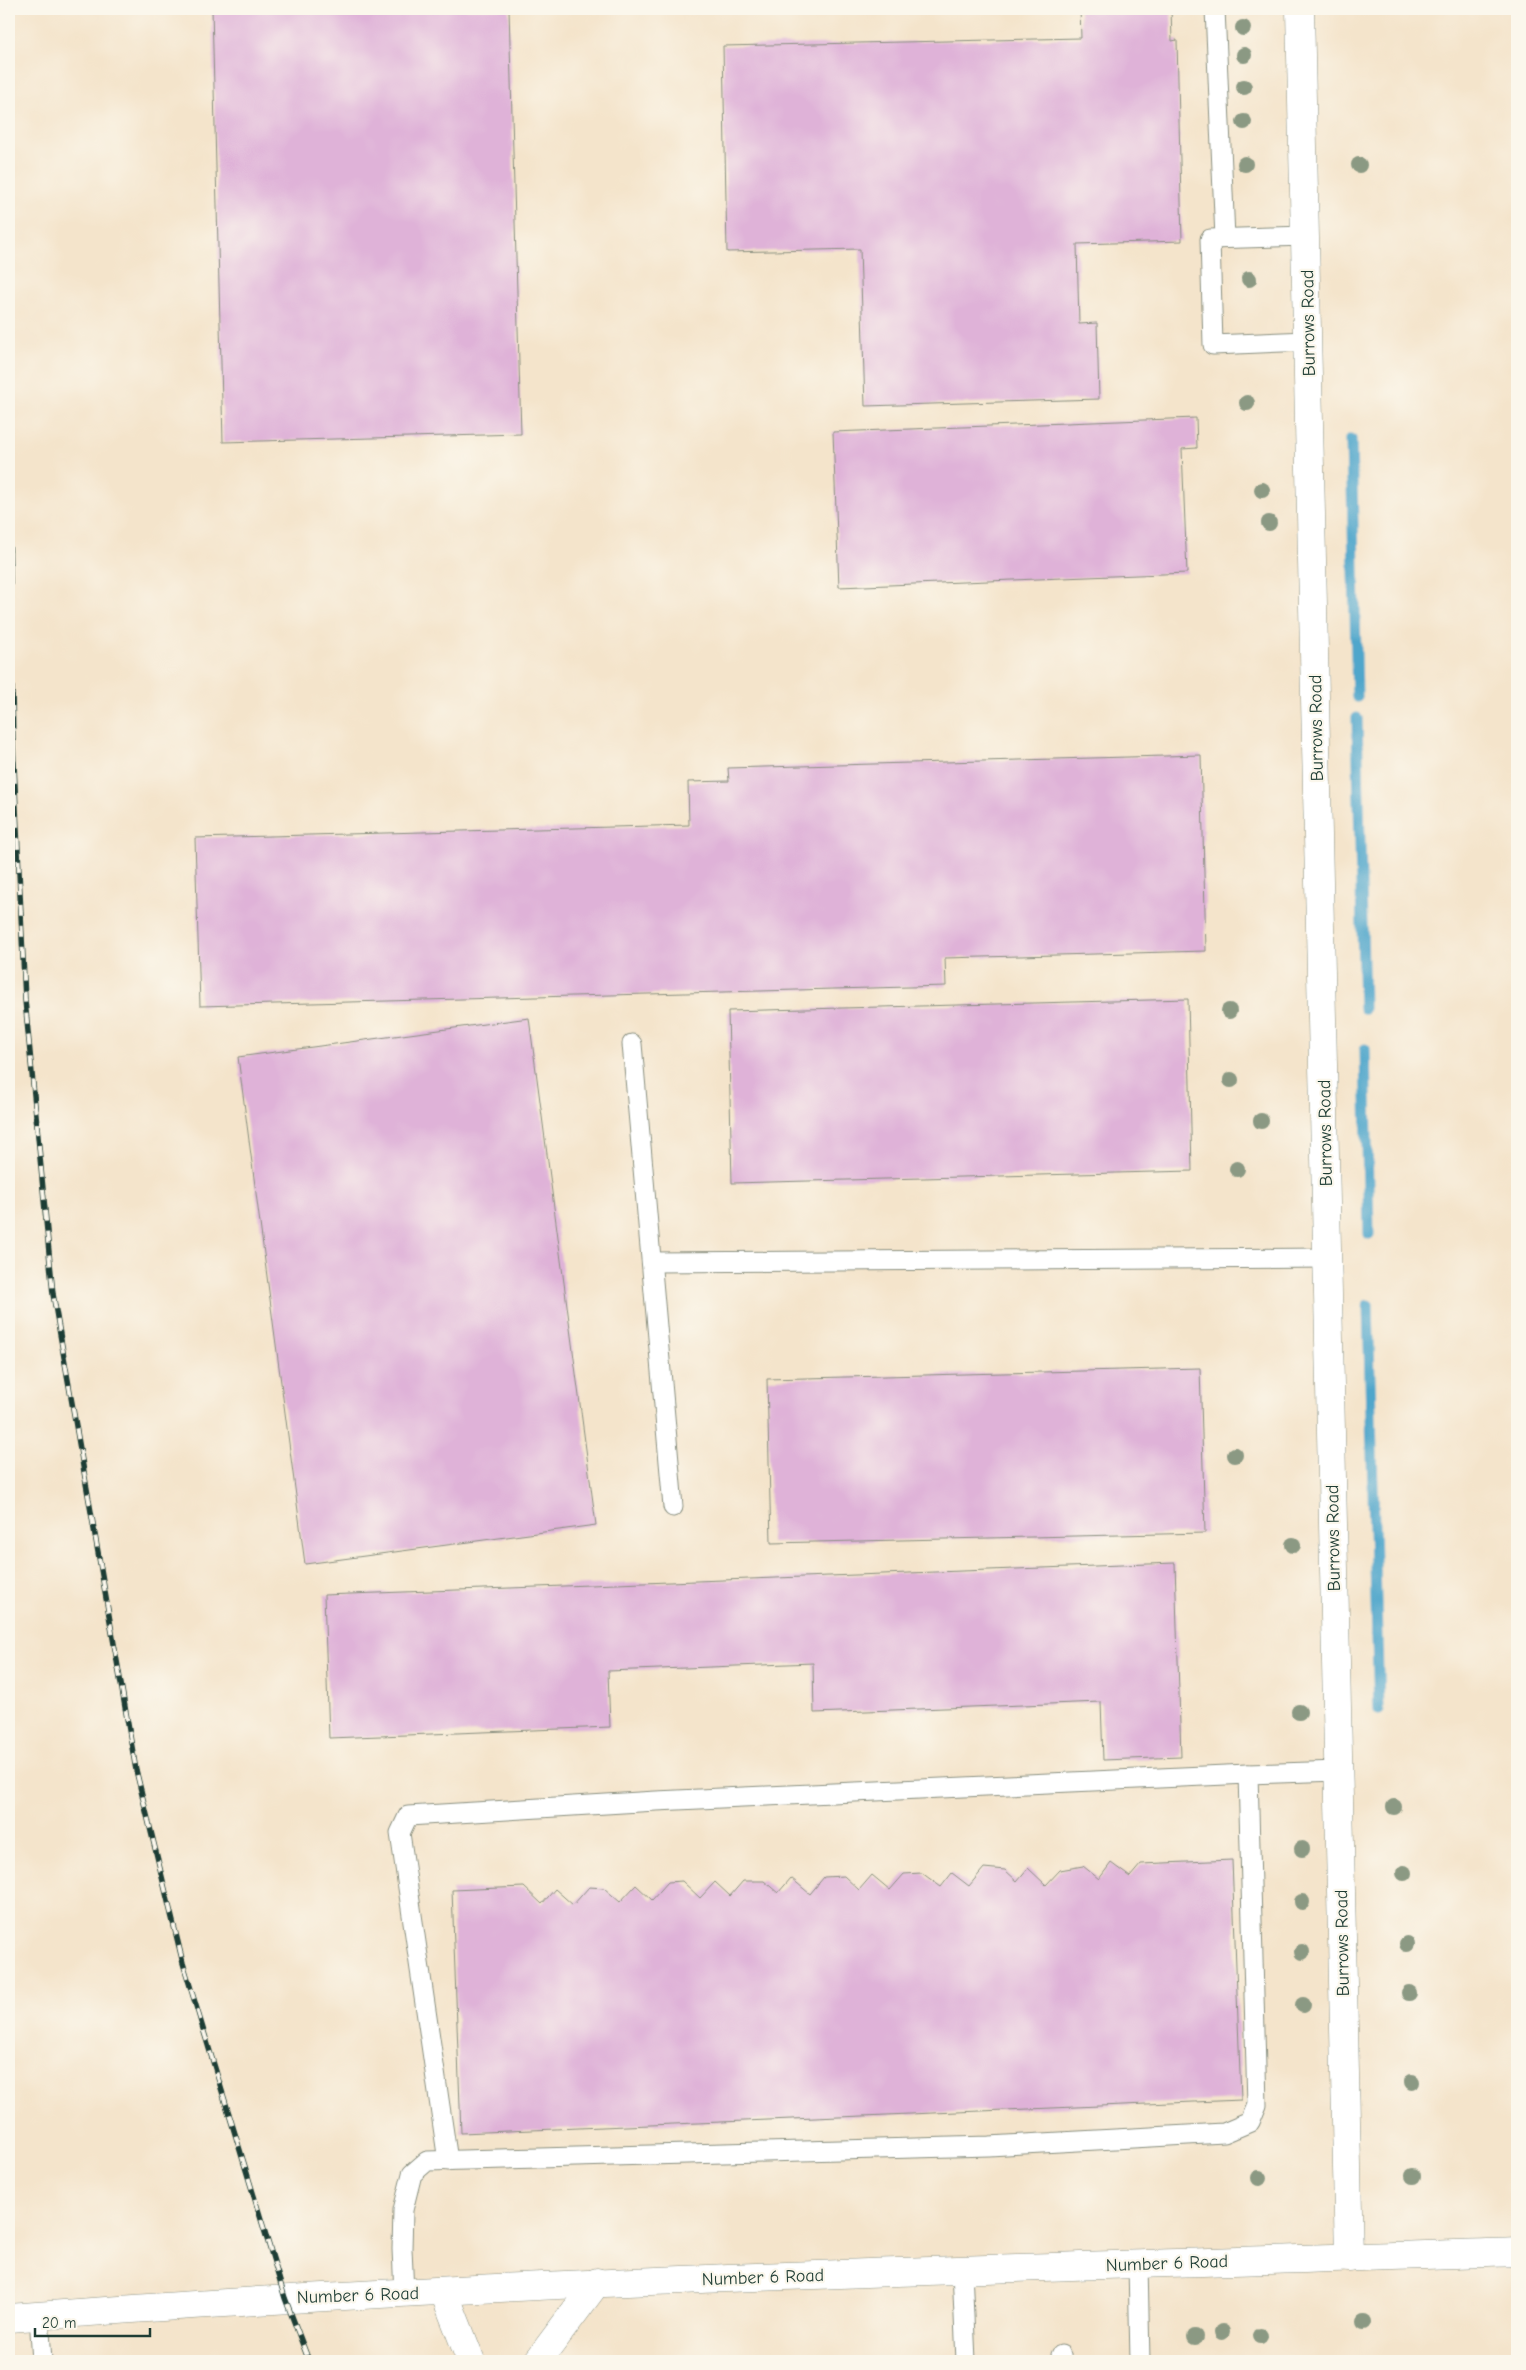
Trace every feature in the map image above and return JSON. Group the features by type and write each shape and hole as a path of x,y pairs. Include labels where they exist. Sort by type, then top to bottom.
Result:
{"street":[{"name":"Burrows Road","path":"1300,9 1349,2258"},
{"name":"Number 6 Road","path":"9,2318 285,2298 444,2292 597,2282 1517,2252"},
{"path":"538,2361 597,2282"},
{"path":"444,2292 471,2361"}],"lane":[{"path":"1215,9 1225,238"},
{"path":"1306,236 1210,238 1213,345 1308,341"},
{"path":"632,1044 673,1507"},
{"path":"652,1262 1328,1258"},
{"path":"448,2160 400,1833 408,1816 666,1800 1339,1771"},
{"path":"404,2293 403,2210 412,2174 427,2161 989,2146 1224,2133 1250,2122 1257,2105 1248,1774"},
{"path":"1138,2264 1140,2361"},
{"path":"962,2270 966,2361"},
{"path":"39,2316 42,2361"}],"building":[{"path":"212,9 509,9 521,434 223,442"},
{"path":"1080,9 1171,9 1172,41 1177,40 1182,241 1077,244 1079,324 1097,323 1099,399 865,406 860,249 727,252 723,46 1081,38"},
{"path":"1196,418 1197,448 1182,449 1187,573 839,587 833,432"},
{"path":"1201,755 1206,951 945,958 946,986 200,1006 195,838 689,825 688,782 729,781 728,768"},
{"path":"1188,999 1192,1171 732,1183 728,1011"},
{"path":"529,1018 596,1525 305,1564 238,1057"},
{"path":"1200,1368 1205,1533 771,1543 767,1379"},
{"path":"1175,1563 1181,1757 1103,1760 1101,1702 814,1713 813,1663 608,1671 610,1727 329,1738 324,1595"},
{"path":"1232,1860 1241,2100 461,2133 452,1890 524,1887 542,1904 555,1889 573,1905 589,1887 604,1888 620,1902 636,1885 652,1900 668,1882 682,1881 700,1898 715,1882 730,1896 743,1881 764,1881 778,1893 791,1878 810,1894 824,1877 844,1876 859,1890 872,1875 890,1890 904,1874 922,1873 941,1887 952,1873 969,1886 984,1868 1005,1870 1017,1881 1028,1868 1046,1885 1060,1870 1083,1866 1099,1879 1111,1863 1130,1877 1141,1864"}],"waterway":[{"path":"1351,439 1357,697"},
{"path":"1357,718 1364,1008"},
{"path":"1365,1049 1369,1234"},
{"path":"1368,1305 1379,1710"}],"railway":[{"path":"9,530 13,743 25,1000 53,1294 136,1770 183,1963 285,2298 309,2361"}]}
